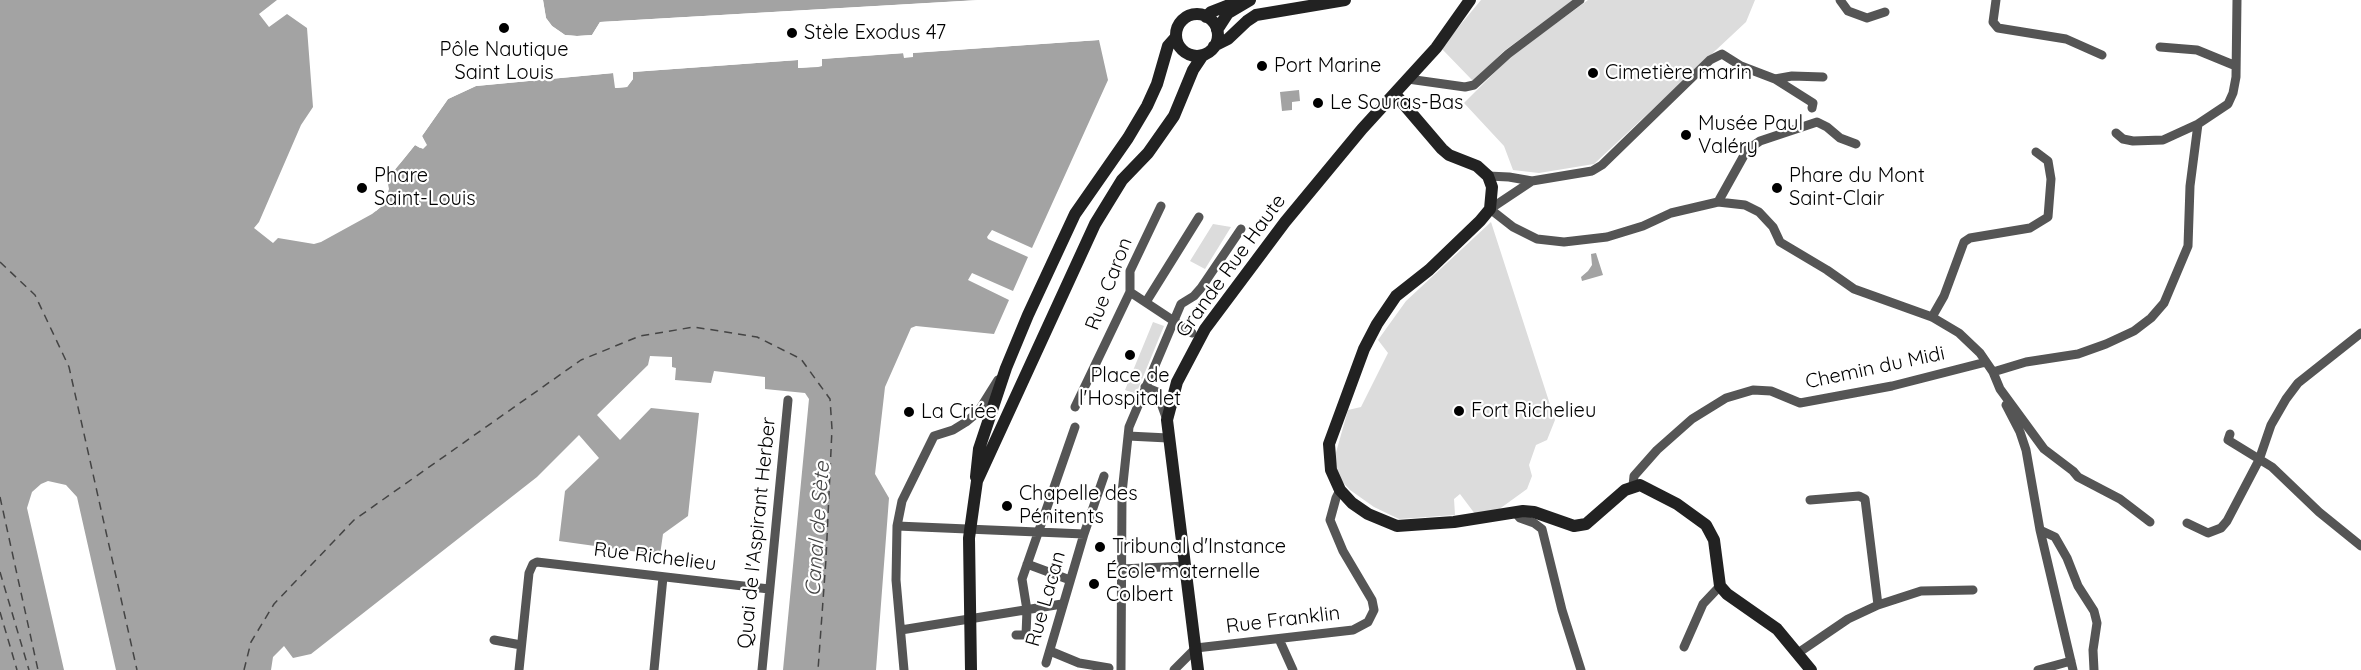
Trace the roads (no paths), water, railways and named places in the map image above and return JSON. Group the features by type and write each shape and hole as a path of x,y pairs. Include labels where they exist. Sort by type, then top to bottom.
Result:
{"street":[{"path":"1203,55 1187,54 1180,48 1176,37 1177,29 1184,19 1195,15 1206,17 1230,3 1249,0"},
{"path":"1214,46 1222,19 1249,0"},
{"path":"982,457 1095,224 1122,180 1148,153 1174,116 1193,70 1203,55 1233,35 1246,21 1256,15 1345,0"},
{"name":"Grande Rue Haute","path":"1198,670 1168,438 1167,420 1177,382 1210,322 1285,222 1362,129 1437,45 1470,0"},
{"path":"1408,79 1465,87 1474,85 1508,54 1580,0"},
{"path":"1840,0 1848,11 1867,18 1885,12"},
{"path":"1996,0 1993,22 1998,28 2066,39 2102,56"},
{"path":"2116,133 2123,139 2133,141 2163,140 2198,124 2228,104 2233,93 2236,66 2237,0"},
{"path":"1206,17 1217,31 1233,35"},
{"path":"971,670 969,529 976,481 1006,368 1075,214 1128,138 1147,106 1157,84 1168,46 1176,37"},
{"path":"2160,47 2197,50 2236,66"},
{"path":"1488,176 1532,181 1592,171 1602,165 1710,60 1722,54 1741,66 1774,79 1814,105"},
{"path":"1774,79 1792,76 1823,77"},
{"path":"1395,93 1442,149 1449,155 1477,166 1488,176 1492,187 1490,209"},
{"path":"1718,202 1747,150 1760,141 1817,122 1827,126 1840,138 1856,144"},
{"path":"1993,372 2026,362 2078,354 2106,344 2134,331 2151,318 2164,303 2188,246 2190,186 2198,124"},
{"path":"1932,317 1944,296 1964,242 1970,238 2030,228 2048,217 2051,179 2048,161 2036,152"},
{"path":"1532,181 1490,209 1429,270 1396,296 1377,324 1364,349 1329,444 1331,470 1340,490 1352,503 1368,514 1397,526 1454,522 1523,510 1569,524 1581,525 1586,524 1625,490 1640,485 1695,515 1706,525 1714,540 1720,586 1727,594 1777,629 1809,669"},
{"path":"1490,209 1504,222 1537,239 1564,242 1607,237 1642,226 1671,213 1718,202 1745,205 1759,212 1773,227 1780,242 1854,289 1932,317 1959,333 1971,344 1993,372 2026,450 2040,530 2072,666 2038,670"},
{"name":"Rue Caron","path":"1075,406 1130,292 1130,271 1161,206"},
{"path":"1146,302 1199,217"},
{"path":"1121,670 1122,493 1129,428 1181,304 1194,296 1201,288 1241,229"},
{"path":"1130,292 1192,333"},
{"path":"2187,523 2208,533 2221,528 2227,521 2259,460 2271,425 2286,399 2298,383 2361,333"},
{"name":"Chemin du Midi","path":"1633,486 1634,477 1657,450 1692,419 1726,398 1753,390 1771,391 1800,403 1892,386 1986,362"},
{"path":"904,670 896,580 897,526 902,501 934,436 953,430 978,412 1006,368"},
{"path":"1145,387 1157,392 1167,420"},
{"path":"2000,389 2044,449 2078,477 2120,499 2150,522"},
{"name":"Quai de l'Aspirant Herber","path":"762,670 788,400"},
{"path":"1016,635 1026,634 1027,610 1022,579 1075,427"},
{"path":"2230,434 2228,440 2272,467 2319,512 2361,546"},
{"path":"1128,436 1168,438"},
{"name":"Rue Lacan","path":"1046,663 1062,604 1104,476"},
{"name":"Rue Franklin","path":"1196,648 1353,630 1365,625 1372,617 1374,607 1372,600 1342,551 1330,520 1340,490"},
{"path":"1810,501 1860,496 1865,499 1878,604"},
{"path":"1515,512 1520,519 1534,523 1542,529 1562,610 1581,670"},
{"path":"897,526 1084,534"},
{"path":"2040,530 2055,537 2094,611 2097,623 2093,650 2094,670"},
{"name":"Rue Richelieu","path":"521,645 529,573 532,564 537,562 769,589"},
{"path":"1028,564 1070,580"},
{"path":"1121,569 1186,566"},
{"path":"654,670 663,577"},
{"path":"1684,647 1703,604 1720,586"},
{"path":"1798,653 1848,619 1878,604 1921,591 1973,590"},
{"path":"901,630 1062,604"},
{"path":"1279,639 1293,670"},
{"path":"494,640 521,645 519,670"},
{"path":"1174,670 1196,648"},
{"path":"1050,651 1078,663 1109,668"},
{"path":"961,670 970,655"}],"water":[{"name":"Canal de Sète","path":"0,0 277,0 259,14 269,27 287,14 307,28 313,107 301,125 259,222 254,228 273,243 278,238 314,244 321,242 372,214 381,207 388,193 387,179 415,145 420,148 426,145 422,136 448,99 476,86 614,73 616,88 627,87 633,79 632,72 798,60 799,68 822,66 821,59 903,53 904,58 913,57 913,53 1099,40 1108,80 1032,248 992,230 987,237 1028,257 1013,291 972,273 968,280 1009,300 994,334 916,326 911,328 885,387 875,474 889,498 876,670 783,670 809,399 805,393 765,389 765,377 714,371 711,383 675,380 676,368 672,367 672,357 650,356 648,365 597,415 620,440 651,408 699,413 688,516 663,534 660,555 559,541 565,491 599,458 579,435 537,477 311,654 293,658 284,646 273,657 271,670 116,670 77,497 66,485 48,481 32,492 27,508 64,670 0,670"},
{"path":"543,0 978,0 600,22 592,35 577,36 565,35 552,26 546,18"},
{"path":"1299,90 1300,101 1292,102 1292,110 1282,111 1280,92"},
{"path":"1596,253 1603,275 1582,281 1581,277 1592,265 1591,254"}],"place":[{"name":"Pôle Nautique Saint Louis","path":"504,28"},
{"name":"Stèle Exodus 47","path":"792,33"},
{"name":"Port Marine","path":"1262,66"},
{"name":"Cimetière marin","path":"1593,73"},
{"name":"Le Souras-Bas","path":"1318,103"},
{"name":"Musée Paul Valéry","path":"1686,135"},
{"name":"Phare Saint-Louis","path":"362,188"},
{"name":"Phare du Mont Saint-Clair","path":"1777,188"},
{"name":"Place de l'Hospitalet","path":"1130,355"},
{"name":"Fort Richelieu","path":"1459,411"},
{"name":"La Criée","path":"909,412"},
{"name":"Chapelle des Pénitents","path":"1007,506"},
{"name":"Tribunal d'Instance","path":"1100,547"},
{"name":"École maternelle Colbert","path":"1094,584"}]}
